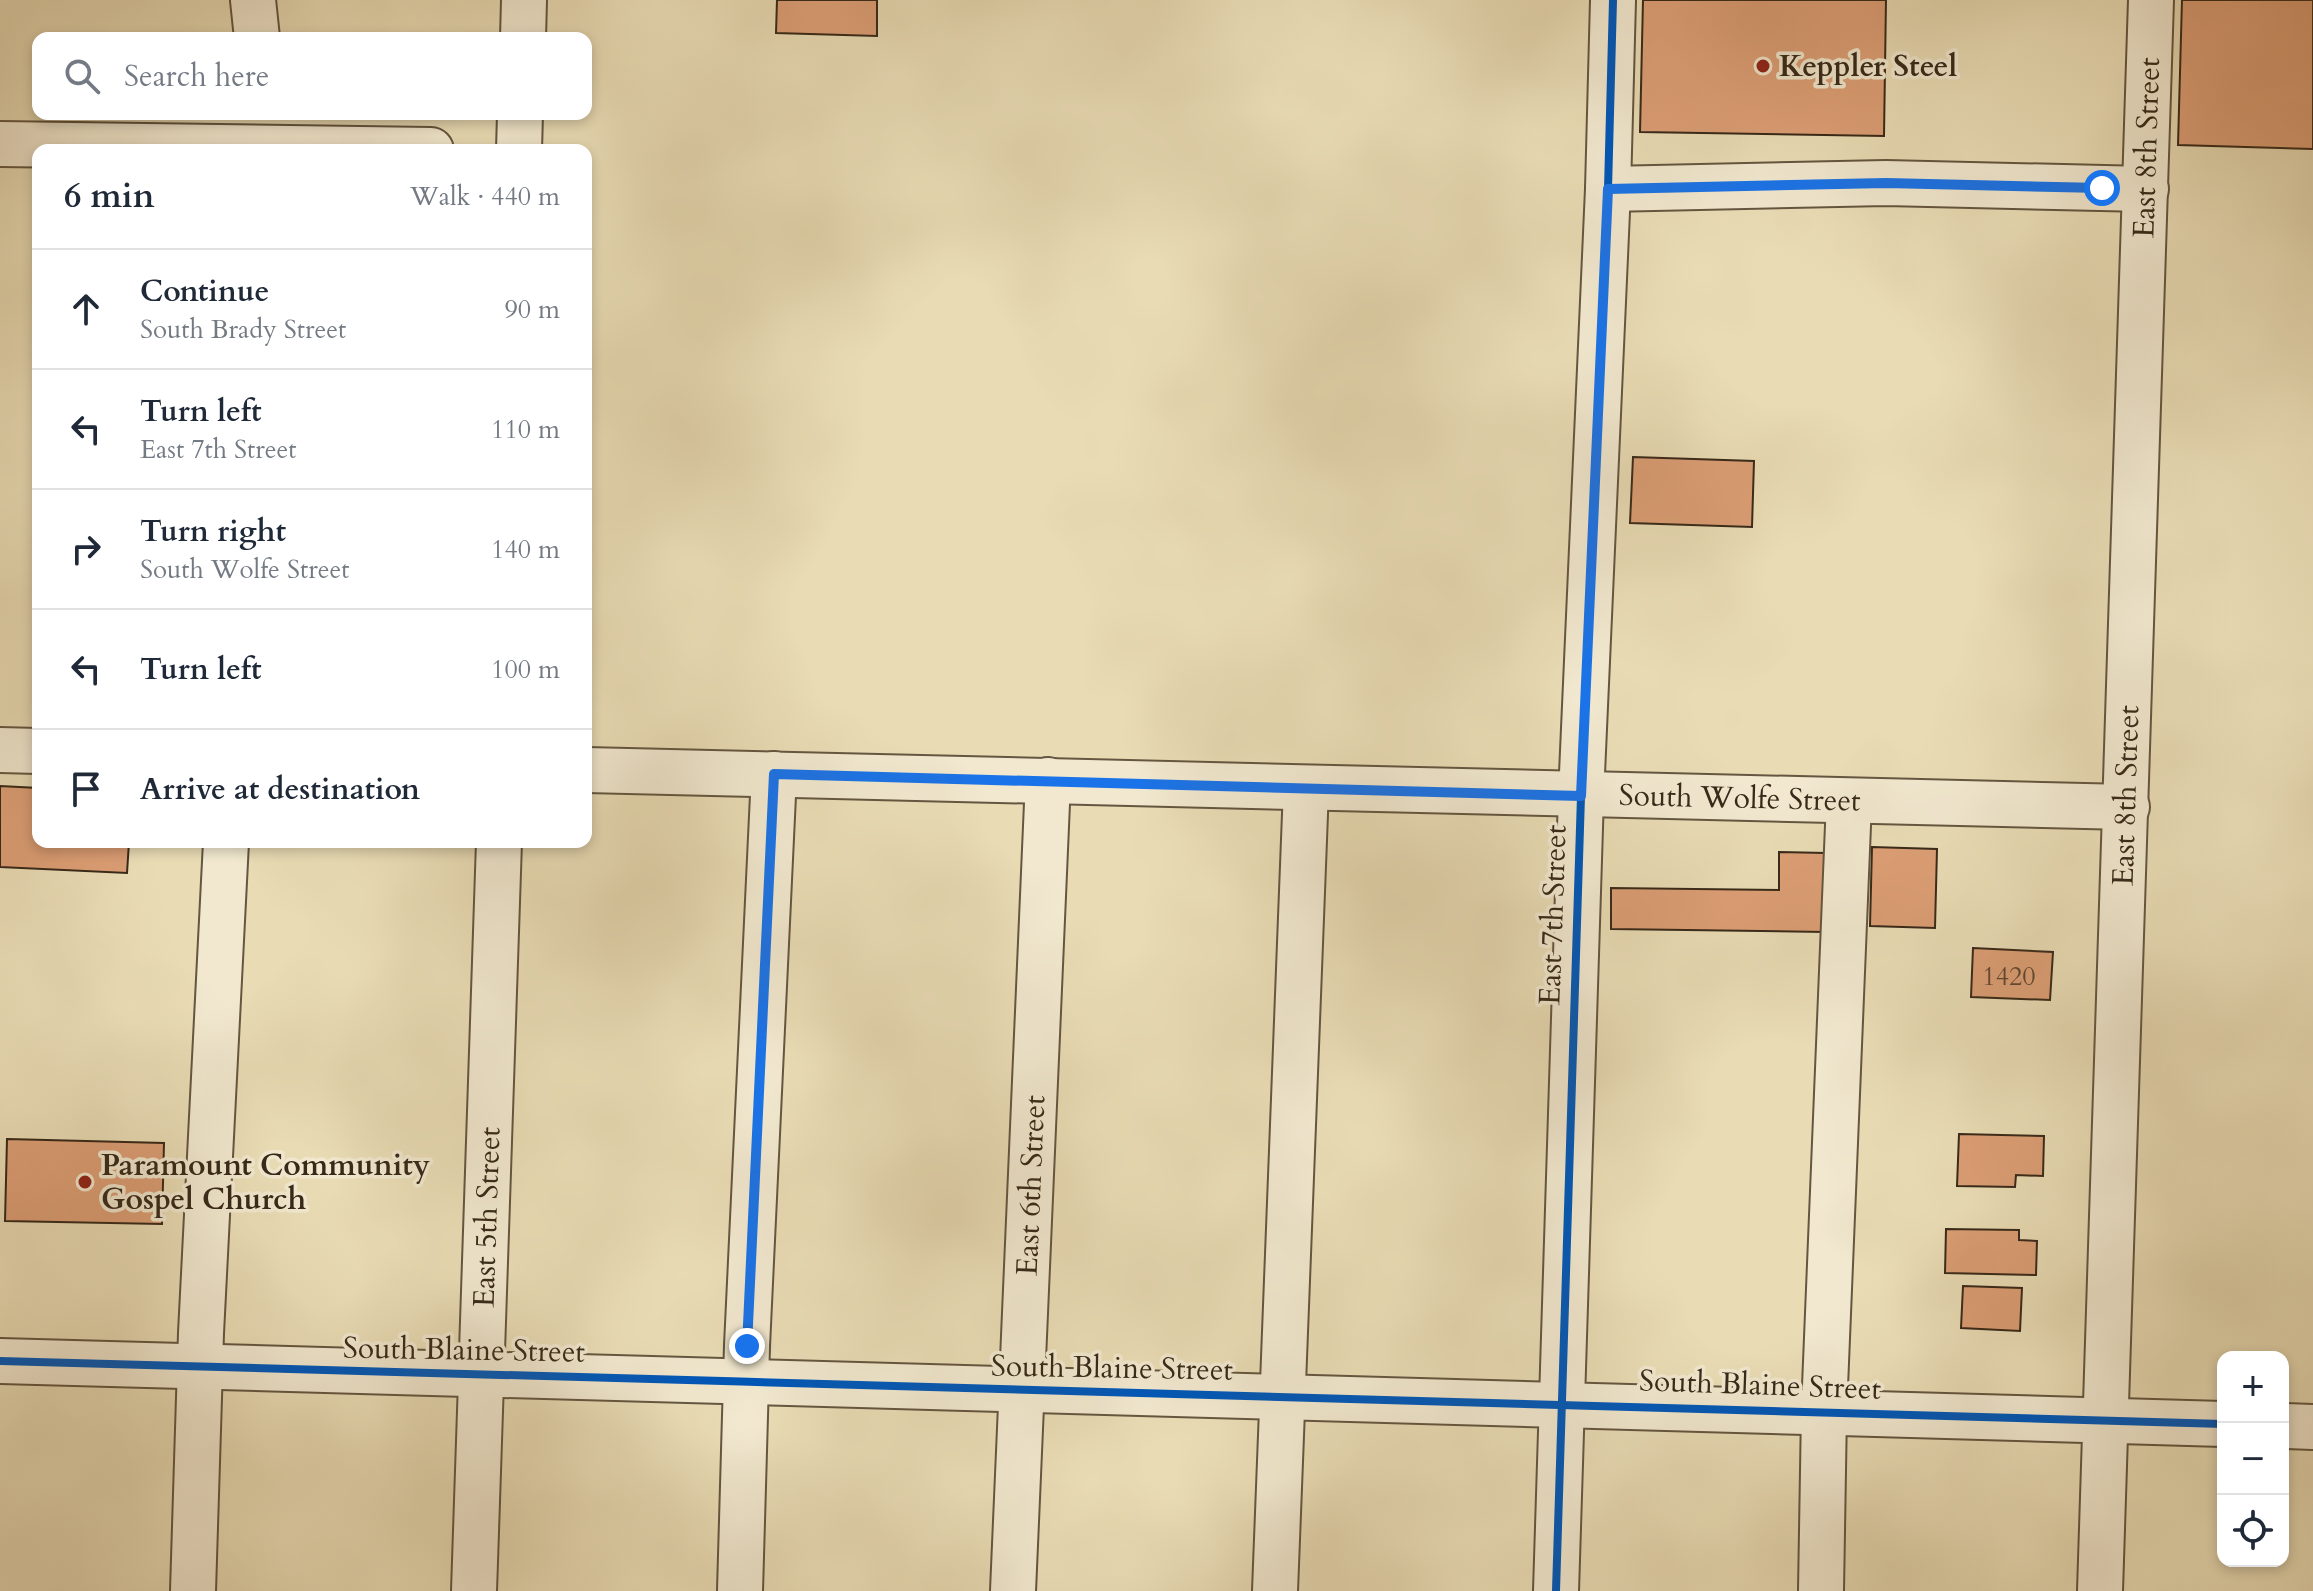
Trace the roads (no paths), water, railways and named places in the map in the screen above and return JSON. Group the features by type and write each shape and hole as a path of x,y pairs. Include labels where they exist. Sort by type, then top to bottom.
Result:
{"street":[{"path":"253,0 256,32"},
{"path":"523,32 524,0"},
{"name":"East 7th Street","path":"1556,1591 1581,796 1608,189 1613,0"},
{"name":"East 8th Street","path":"2100,1591 2151,0"},
{"path":"519,144 520,120"},
{"path":"0,144 255,137 350,144"},
{"path":"1608,189 1886,183 2146,189"},
{"path":"0,750 32,751"},
{"name":"South Wolfe Street","path":"592,770 2127,807"},
{"path":"740,1591 746,1382 774,774"},
{"name":"East 6th Street","path":"1013,1591 1048,780"},
{"path":"1275,1591 1306,788"},
{"path":"1821,1591 1824,1411 1849,801"},
{"path":"193,1591 200,1367 226,848"},
{"name":"East 5th Street","path":"474,1591 499,848"},
{"name":"South Blaine Street","path":"0,1361 2217,1424"},
{"path":"2289,1426 2313,1427"}],"place":[{"name":"Keppler Steel","path":"1763,66"},
{"name":"Paramount Community Gospel Church","path":"85,1182"}]}
